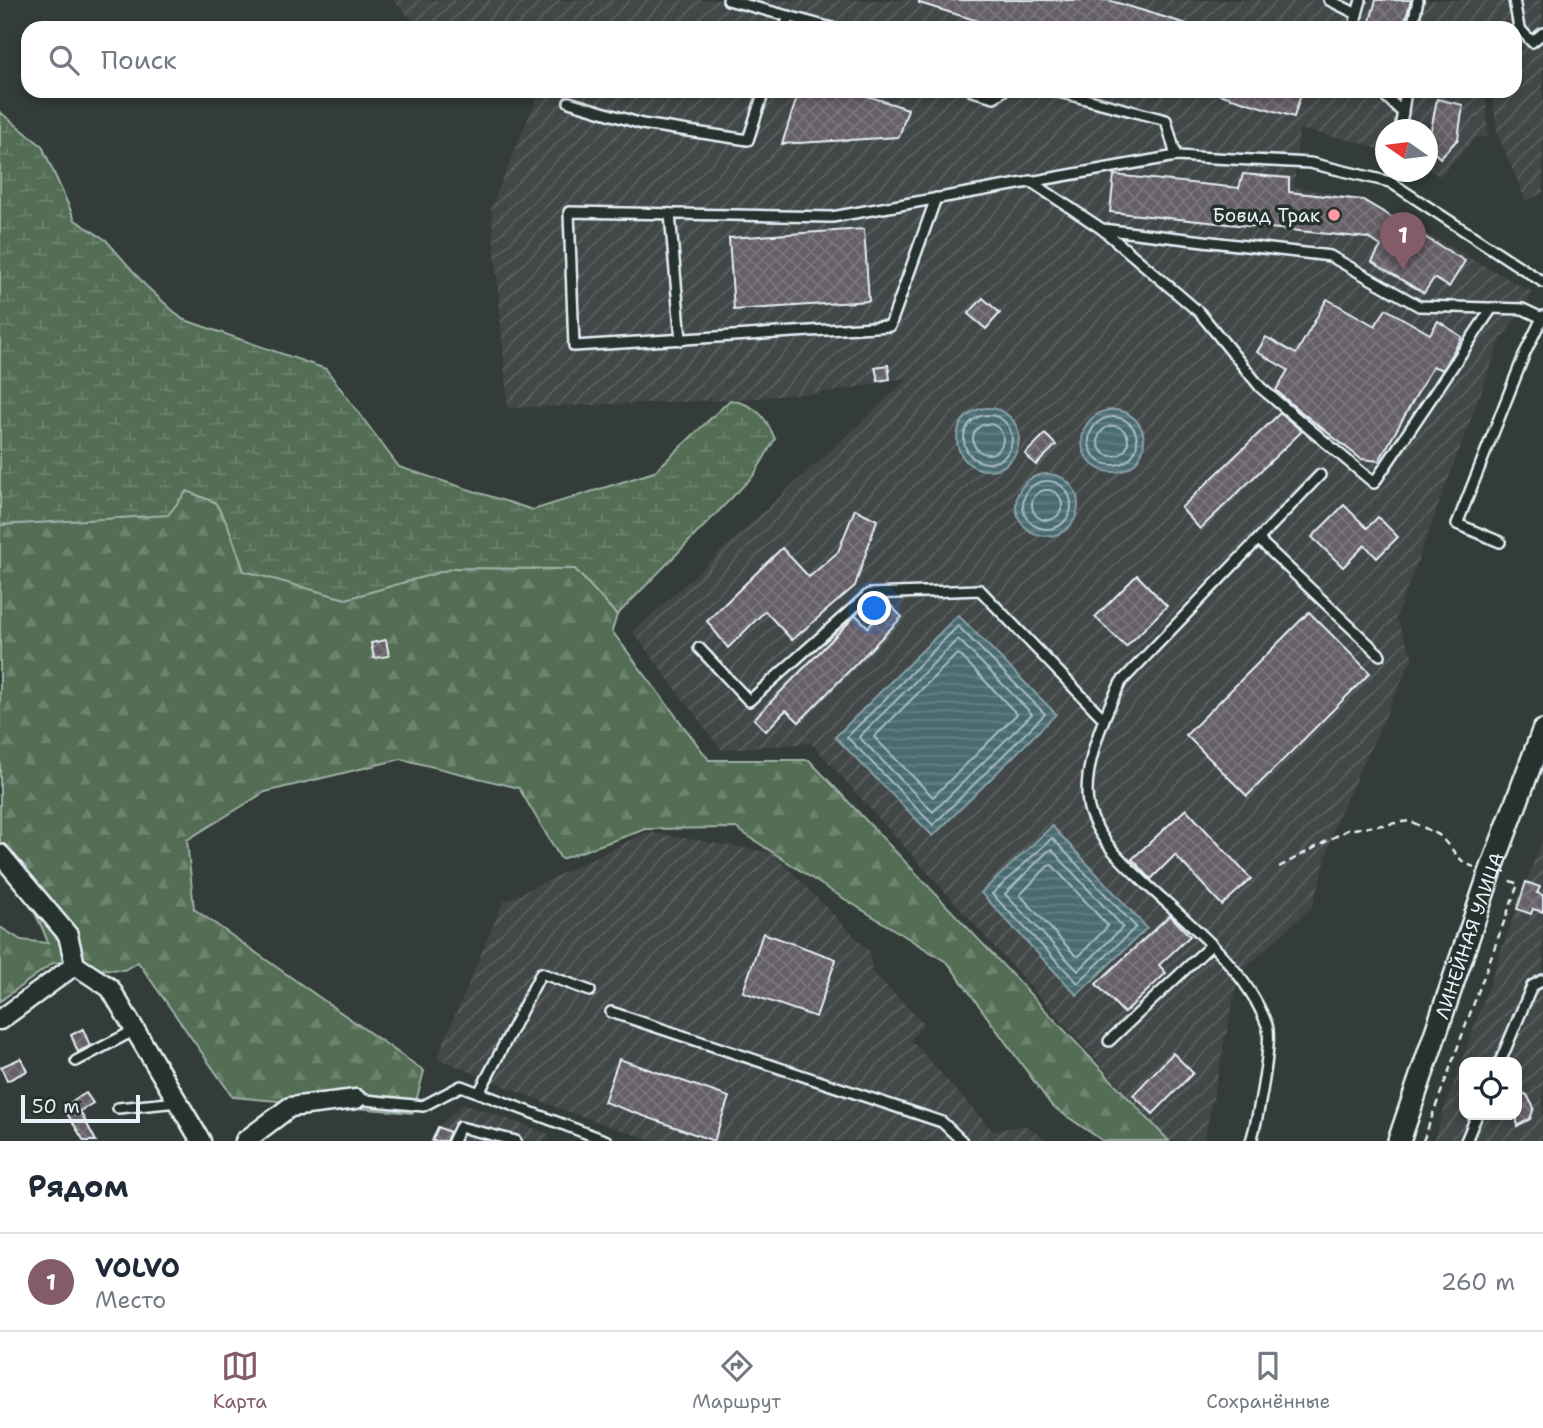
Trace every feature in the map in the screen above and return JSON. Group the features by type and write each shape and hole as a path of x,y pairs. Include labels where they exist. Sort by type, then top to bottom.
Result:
{"street":[{"name":"ЛИНЕЙНАЯ УЛИЦА","path":"1399,1141 1490,873 1543,731"},
{"path":"0,854 68,934 75,965 110,988 201,1141"},
{"path":"0,1020 75,965"},
{"path":"246,1141 290,1107 356,1099"}],"lane":[{"path":"728,0 807,21"},
{"path":"1329,0 1357,14"},
{"path":"1356,21 1361,0"},
{"path":"1414,21 1418,0"},
{"path":"1514,0 1518,21"},
{"path":"787,21 789,16"},
{"path":"1522,31 1532,42 1543,33"},
{"path":"569,102 642,124 748,140 762,98"},
{"path":"1082,98 1166,120 1176,156"},
{"path":"1387,98 1403,113"},
{"path":"1402,119 1404,98"},
{"path":"936,198 890,327 574,346 569,212 832,217 936,198 1030,181 1176,156 1310,163 1375,178"},
{"path":"1030,181 1102,229 1200,313 1261,388 1374,483 1492,308"},
{"path":"1390,182 1543,282"},
{"path":"670,214 681,340"},
{"path":"1102,229 1330,256 1419,306 1523,309 1542,317 1525,352 1457,524 1500,542"},
{"path":"1251,1141 1260,1110 1269,1028 1239,974 1212,945 1112,852 1090,813 1088,775 1103,718 1121,682 1320,475"},
{"path":"1259,540 1380,655"},
{"path":"699,648 749,701 869,594 979,590 1103,718"},
{"path":"1109,1041 1212,945"},
{"path":"479,1093 541,973 590,991"},
{"path":"1502,1057 1532,986 1543,980"},
{"path":"611,1012 942,1122 962,1141"},
{"path":"76,1061 135,1030"},
{"path":"356,1099 423,1106 461,1086 607,1141"},
{"path":"118,1108 178,1102"},
{"path":"1466,1141 1475,1120"},
{"path":"453,1141 460,1127 516,1141"}],"path":[{"path":"1279,867 1347,831 1410,821 1439,835 1464,863"},
{"path":"1423,1141 1518,884"}],"shaded area":[{"path":"393,0 1543,0 1543,192 1526,202 1497,132 1493,98 1522,98 1522,21 413,21"},
{"path":"532,98 1486,98 1488,137 1476,138 1440,176 1438,119 1375,119 1375,148 1299,129 1294,187 1362,199 1532,292 1501,339 1396,618 1413,657 1335,824 1313,906 1239,974 1204,1141 1169,1141 811,743 721,750 633,632 910,377 832,392 730,400 508,408 491,207 536,100"},
{"path":"647,832 773,853 870,952 872,972 924,1023 911,1040 993,1131 1025,1125 1049,1141 652,1141 555,1107 437,1058 503,902"},
{"path":"1543,838 1543,1141 1433,1141 1459,1069 1459,1120 1522,1120 1522,1057 1463,1057"},
{"path":"464,1103 549,1134 546,1141 432,1141 438,1127"}],"green space":[{"path":"0,112 42,146 75,220 106,240 145,285 182,319 326,369 399,467 533,510 654,472 730,400 747,405 758,412 775,439 754,475 617,615 575,569 454,568 346,599 244,571 228,525 215,502 187,491 168,515 0,525"},
{"path":"187,491 215,502 228,525 244,571 346,599 454,568 575,569 617,615 612,631 709,760 809,760 1169,1141 1103,1141 1052,1106 948,963 736,828 646,829 561,859 519,788 401,759 265,792 187,840 194,909 424,1071 413,1113 233,1097 138,962 124,970 100,969 83,959 53,963 0,1001 0,927 21,940 48,943 33,911 0,862 0,525 167,515"}],"water":[{"path":"988,408 1010,417 1019,439 1010,461 988,470 966,461 957,439 966,417"},
{"path":"1113,410 1135,419 1144,441 1135,463 1113,472 1091,463 1082,441 1091,419"},
{"path":"1041,474 1053,474 1069,483 1076,493 1076,517 1069,527 1053,536 1041,536 1030,531 1021,522 1016,511 1016,499 1021,488 1030,479"},
{"path":"958,615 1056,714 933,836 835,737"},
{"path":"1052,826 1147,928 1077,995 981,893"}],"building":[{"path":"919,0 1108,0 1177,21 978,21 919,3"},
{"path":"1376,0 1411,0 1405,21 1370,21"},
{"path":"797,98 874,98 908,109 899,137 782,144"},
{"path":"1232,98 1300,98 1294,117"},
{"path":"1437,99 1463,105 1458,139 1440,158 1438,119 1433,119"},
{"path":"1243,174 1289,178 1289,192 1363,200 1465,261 1449,287 1434,278 1424,293 1372,262 1381,246 1368,238 1110,212 1114,175 1239,188"},
{"path":"864,229 869,301 734,310 729,238"},
{"path":"983,298 1000,313 986,329 968,314"},
{"path":"1327,299 1375,326 1386,309 1430,334 1438,321 1462,337 1442,370 1433,366 1379,461 1361,459 1290,403 1276,390 1288,370 1257,352 1266,337 1296,354"},
{"path":"888,365 890,379 878,381 875,367"},
{"path":"1280,413 1302,431 1200,529 1181,508"},
{"path":"1045,434 1056,445 1036,465 1025,454"},
{"path":"1344,505 1367,528 1378,517 1398,537 1377,558 1365,545 1343,567 1312,537"},
{"path":"855,509 877,520 855,586 792,640 765,611 728,648 707,621 782,548 809,577 838,552"},
{"path":"1137,575 1167,606 1126,647 1095,617"},
{"path":"890,605 902,617 799,722 786,710 766,731 754,719 856,615 868,627"},
{"path":"1309,612 1370,673 1247,796 1186,735"},
{"path":"386,640 389,656 374,658 371,643"},
{"path":"1186,809 1251,879 1222,905 1175,855 1151,879 1132,859"},
{"path":"1526,882 1540,887 1537,893 1543,895 1543,912 1533,909 1531,914 1517,909"},
{"path":"1170,915 1190,936 1159,965 1166,973 1124,1013 1096,984"},
{"path":"763,933 836,959 816,1017 743,992"},
{"path":"83,1029 90,1046 78,1052 71,1035"},
{"path":"1173,1053 1193,1073 1153,1114 1133,1095"},
{"path":"21,1058 27,1071 7,1081 1,1067"},
{"path":"619,1059 729,1097 714,1141 604,1102"},
{"path":"1522,1092 1527,1095 1534,1108 1530,1119 1517,1126 1517,1120 1522,1120"},
{"path":"86,1093 93,1103 80,1111 96,1141 84,1141 63,1107"},
{"path":"438,1127 450,1132 446,1141 432,1141"}],"place":[{"name":"Бовид Трак","path":"1334,215"},
{"name":"VOLVO","path":"1403,270"}]}
